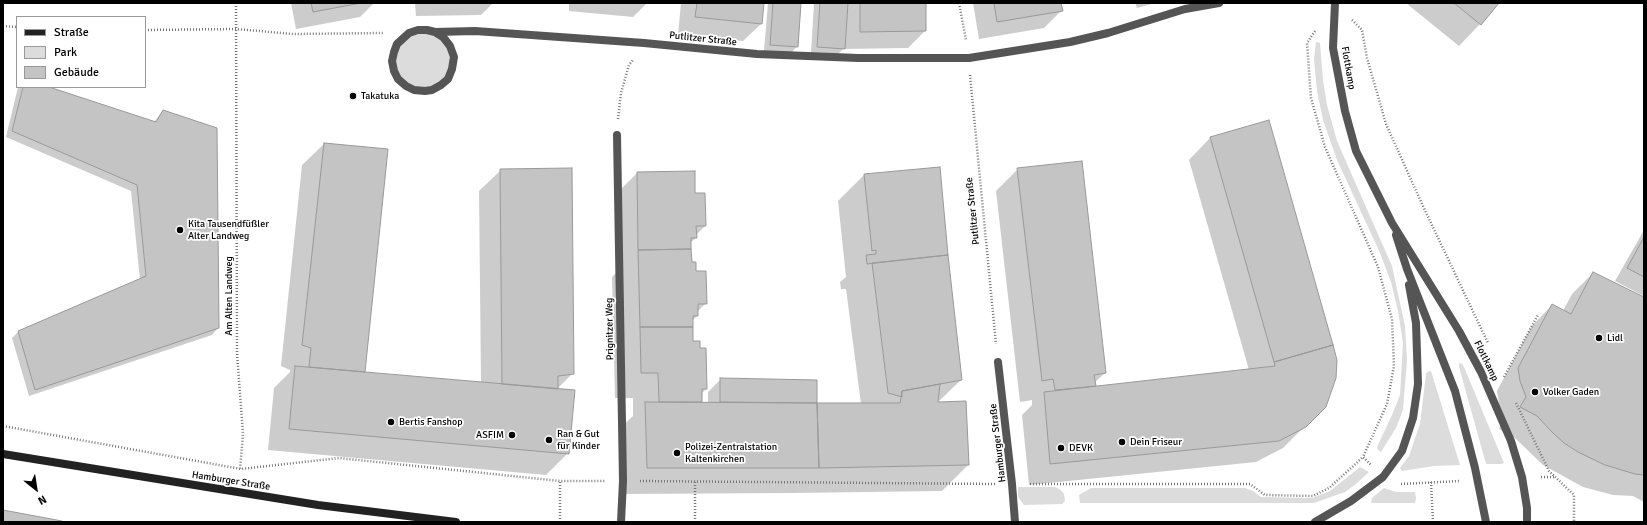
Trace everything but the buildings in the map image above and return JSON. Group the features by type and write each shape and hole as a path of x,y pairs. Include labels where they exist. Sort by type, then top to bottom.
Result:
{"main road":[{"name":"Hamburger Straße","path":"3,454 318,505 456,522"}],"street":[{"name":"Putlitzer Straße","path":"409,33 418,30 435,32 475,31 644,43 757,54 858,58 969,58 1070,42 1108,33 1185,9 1219,3"},
{"name":"Flottkamp","path":"1335,3 1333,48 1347,118 1356,151 1392,222 1459,330 1480,372 1511,441 1522,477 1527,508 1526,522"},
{"path":"409,33 397,44 392,61 394,71 398,79 406,86 414,90 424,91 432,90 441,86 448,79 454,63 450,46 443,37 435,32"},
{"name":"Prignitzer Weg","path":"617,135 623,482 621,522"},
{"name":"Flottkamp","path":"1392,222 1407,269 1455,390 1486,522"},
{"path":"1314,522 1351,501 1383,477 1402,451 1413,418 1418,384 1416,323 1407,269"},
{"name":"Hamburger Straße","path":"998,362 1015,522"}],"path":[{"name":"Am Alten Landweg","path":"236,3 237,353 243,434 241,469 237,492"},
{"path":"959,3 969,58"},
{"path":"1352,19 1362,30 1367,58 1386,124 1490,347"},
{"path":"3,26 16,27"},
{"path":"3,426 241,469 339,458 560,481 1250,484 1265,495 1313,496 1329,488 1363,457 1387,404 1394,366 1392,319 1378,266 1325,147 1311,98 1307,43 1318,26"},
{"path":"146,30 236,29 293,34 409,33"},
{"path":"617,135 621,93 630,65 644,43"},
{"name":"Putlitzer Straße","path":"969,58 998,362"},
{"path":"1506,383 1503,376 1538,315"},
{"path":"1513,396 1549,471 1574,495 1574,522"},
{"path":"1363,457 1383,477"},
{"path":"560,481 560,522"},
{"path":"695,481 695,522"},
{"path":"1431,482 1433,522"}],"green space":[{"path":"428,32 443,37 452,51 448,79 424,91 398,79 394,52 402,38"},
{"path":"1316,42 1320,43 1327,105 1337,141 1392,266 1405,326 1407,360 1403,410 1396,428 1381,452 1377,447 1400,395 1403,343 1398,311 1391,282 1380,253 1337,160 1323,120 1317,91 1314,59"},
{"path":"1459,363 1464,367 1504,463 1486,464"},
{"path":"1431,371 1460,465 1434,466 1402,471 1400,468 1409,456 1420,424 1426,374 1427,372"},
{"path":"1360,467 1369,472 1356,484 1345,492 1314,503 1080,503 1079,495 1091,488 1245,488 1253,491 1261,497 1312,498 1330,491"},
{"path":"1018,487 1055,487 1061,490 1064,494 1065,501 1062,504 1024,505 1018,497"},
{"path":"1384,488 1396,492 1415,492 1415,503 1371,503 1372,498"}],"place":[{"name":"Takatuka","path":"353,96"},
{"name":"Kita Tausendfüßler Alter Landweg","path":"180,230"},
{"name":"Lidl","path":"1599,338"},
{"name":"Volker Gaden","path":"1535,392"},
{"name":"Bertis Fanshop","path":"391,422"},
{"name":"ASFIM","path":"512,435"},
{"name":"Ran & Gut für Kinder","path":"549,440"},
{"name":"Dein Friseur","path":"1122,442"},
{"name":"DEVK","path":"1061,448"},
{"name":"Polizei-Zentralstation Kaltenkirchen","path":"677,453"}]}
